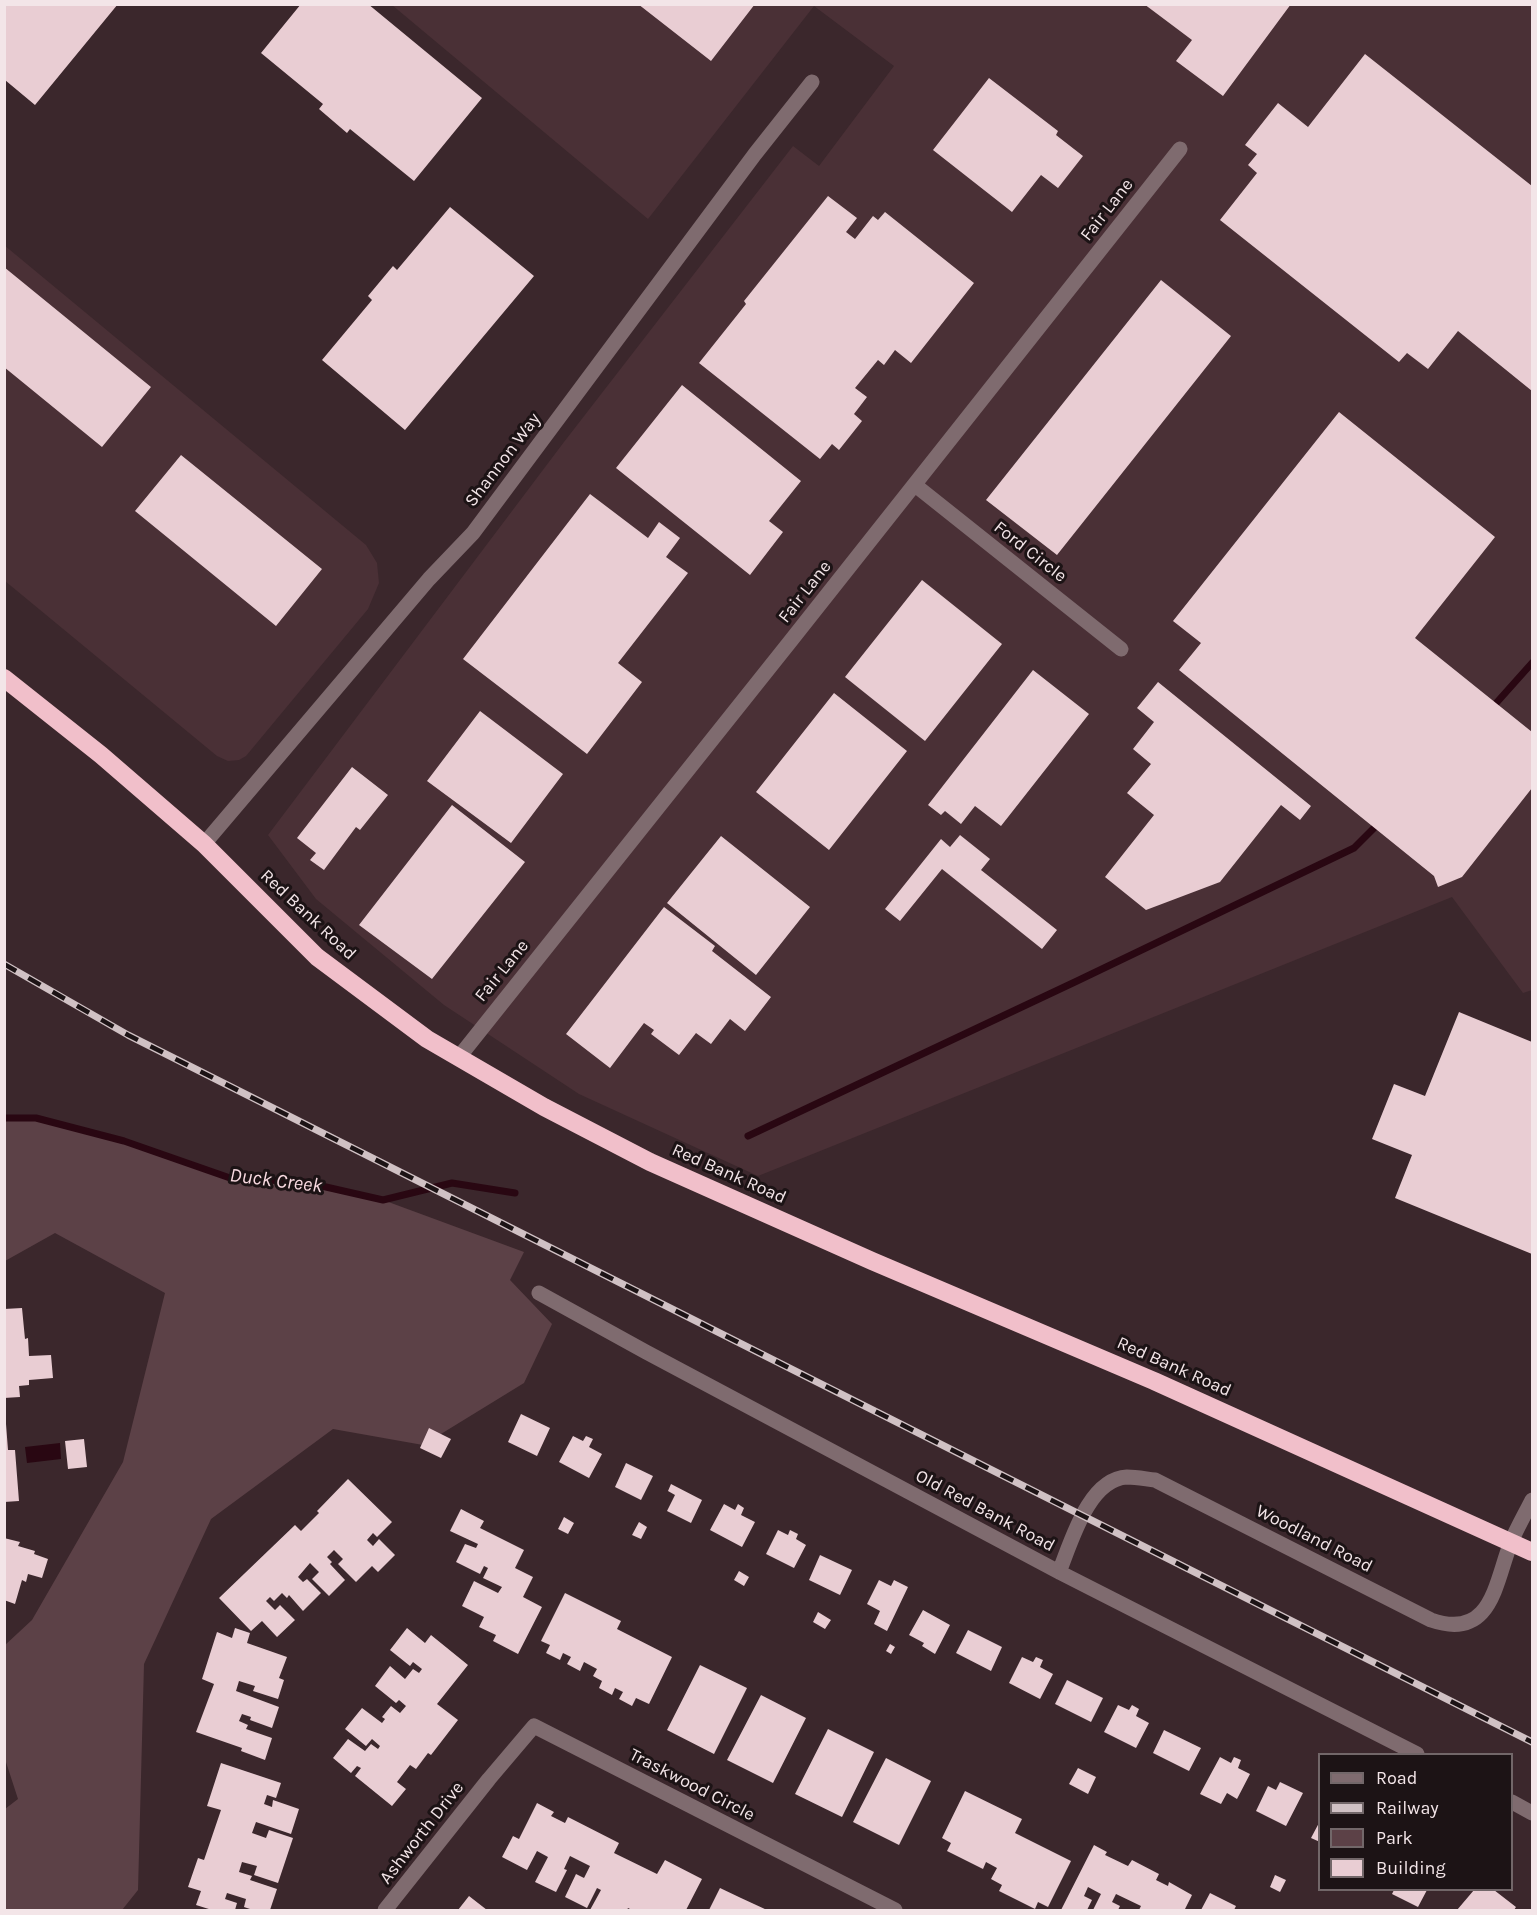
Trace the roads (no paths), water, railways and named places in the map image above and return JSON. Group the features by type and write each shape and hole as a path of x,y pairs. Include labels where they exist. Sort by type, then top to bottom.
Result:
{"highway":[{"name":"Red Bank Road","path":"4,678 101,755 204,844 317,957 427,1039 544,1107 650,1162 1154,1381 1533,1552"}],"street":[{"name":"Shannon Way","path":"204,844 429,579 473,533 755,154 812,82"},
{"name":"Fair Lane","path":"459,1057 1180,149"},
{"name":"Ford Circle","path":"915,485 1122,649"},
{"name":"Old Red Bank Road","path":"540,1293 643,1351 1059,1572 1413,1753"},
{"name":"Woodland Road","path":"1059,1572 1090,1501 1101,1488 1126,1477 1155,1480 1431,1620 1445,1625 1458,1625 1472,1621 1485,1610 1497,1586 1511,1543 1533,1500"},
{"name":"Traskwood Circle","path":"489,1779 534,1726 895,1911"},
{"name":"Ashworth Drive","path":"385,1911 489,1779"},
{"path":"1513,1803 1533,1813"}],"waterway":[{"path":"1490,710 1532,663"},
{"path":"748,1136 1354,848 1379,823"},
{"name":"Duck Creek","path":"4,1118 36,1118 124,1141 230,1178 304,1182 383,1200 452,1183 515,1193"}],"railway":[{"path":"4,964 128,1035 1532,1742"}]}
